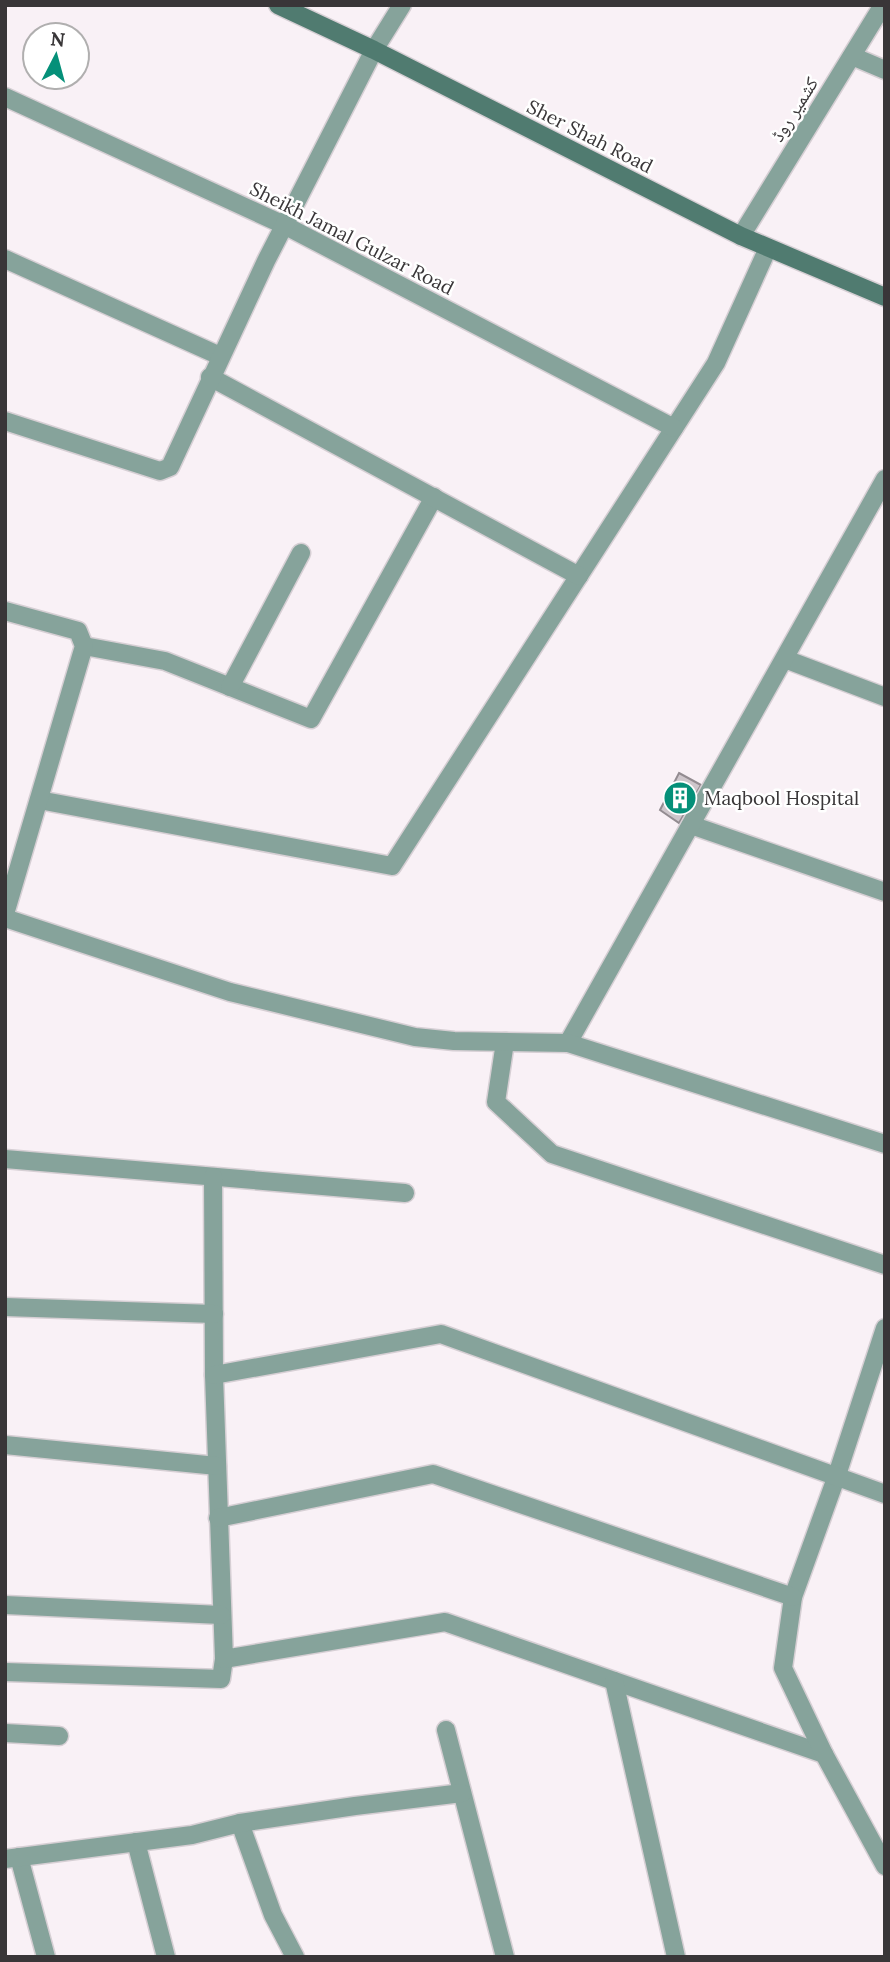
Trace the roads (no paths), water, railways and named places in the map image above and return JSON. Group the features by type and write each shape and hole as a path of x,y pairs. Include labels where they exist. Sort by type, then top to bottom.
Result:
{"main road":[{"name":"Sher Shah Road","path":"278,5 374,50 741,236 885,297"}],"street":[{"path":"5,421 160,471 170,467 210,377 284,225 374,50 402,5"},
{"name":"کشمیر روڈ","path":"741,236 883,5"},
{"path":"852,56 885,69"},
{"name":"Sheikh Jamal Gulzar Road","path":"5,97 284,225 674,428"},
{"path":"39,800 391,866 716,363 768,248"},
{"path":"5,259 220,356"},
{"path":"210,377 579,576"},
{"path":"568,1043 785,659 878,506 885,479"},
{"path":"84,646 165,661 311,719 434,497"},
{"path":"230,687 301,553"},
{"path":"5,611 78,631 84,646 5,916 230,992 415,1037 454,1041 568,1043 885,1144"},
{"path":"785,659 885,696"},
{"path":"691,825 885,892"},
{"path":"505,1042 496,1102 551,1154 885,1265"},
{"path":"5,1159 405,1193"},
{"path":"5,1672 221,1679 224,1658 216,1466 213,1177"},
{"path":"5,1307 214,1314"},
{"path":"885,1328 836,1478 793,1597 783,1668 824,1754 885,1866"},
{"path":"214,1375 441,1334 885,1494"},
{"path":"5,1445 216,1466"},
{"path":"218,1518 433,1474 793,1597"},
{"path":"5,1605 221,1615"},
{"path":"224,1658 445,1622 824,1754"},
{"path":"614,1681 676,1957"},
{"path":"446,1730 505,1957"},
{"path":"5,1733 59,1736"},
{"path":"46,1957 12,1858 192,1835 240,1823 462,1793"},
{"path":"240,1823 273,1915 295,1957"},
{"path":"136,1842 166,1957"}],"place":[{"name":"Maqbool Hospital","path":"680,798"}]}
